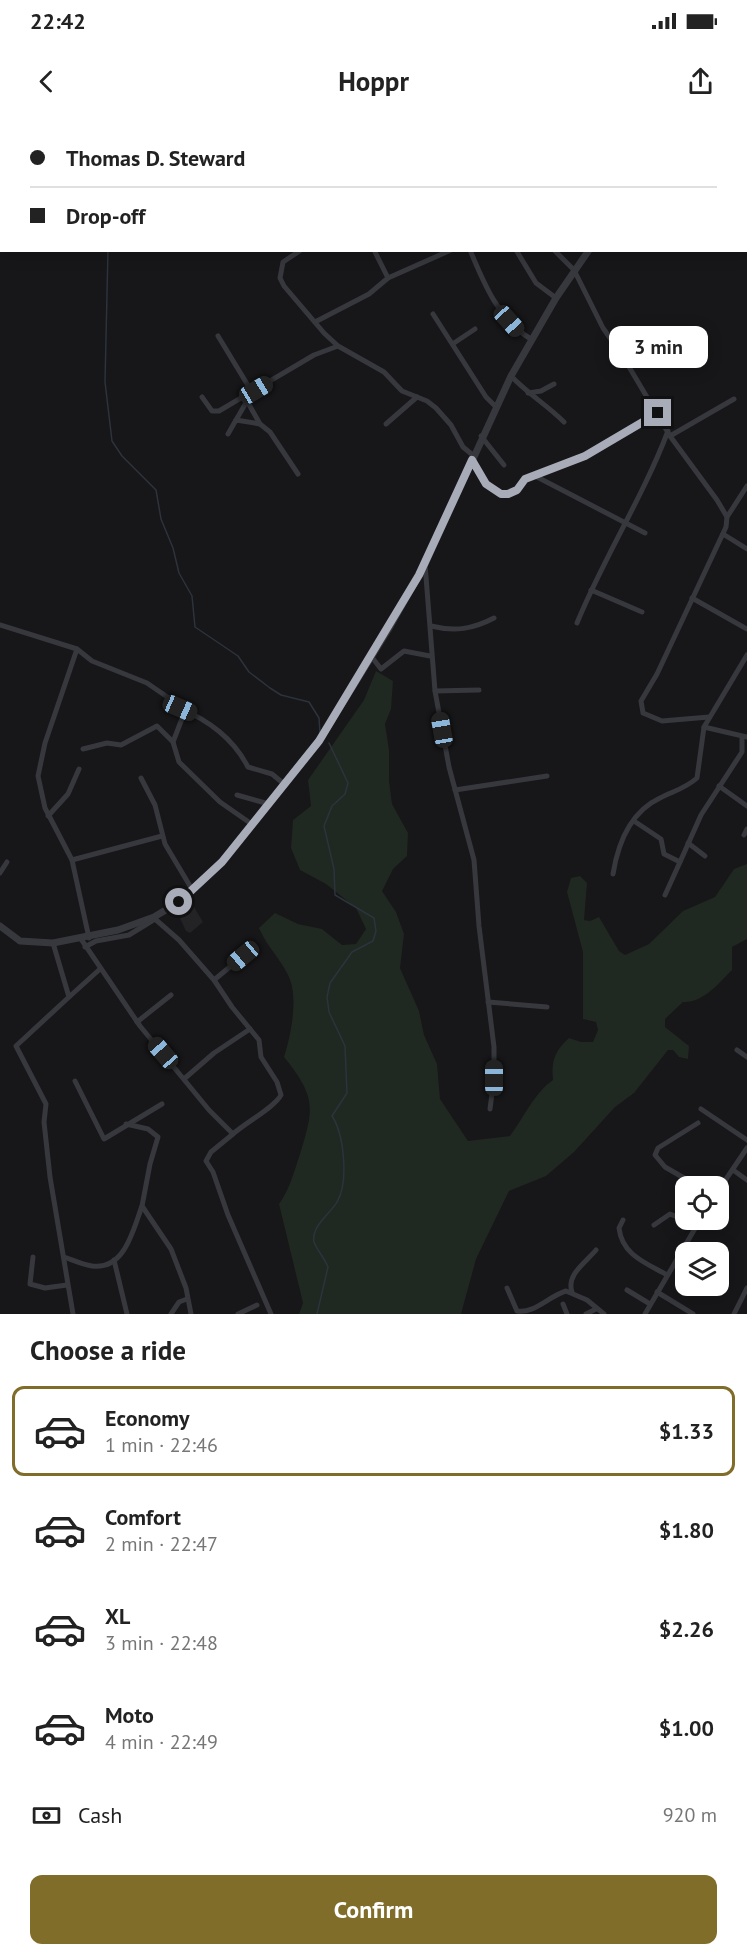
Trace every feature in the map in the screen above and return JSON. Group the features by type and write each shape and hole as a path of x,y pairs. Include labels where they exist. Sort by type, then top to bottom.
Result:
{"street":[{"path":"298,252 283,262 280,278 315,322 338,346 384,372 402,391 427,401 444,416 463,447 473,458 486,484 501,494 517,490 525,479 537,477 556,465 585,456 658,413"},
{"path":"375,252 388,278"},
{"path":"315,322 369,294 388,278 446,252"},
{"path":"471,252 497,306 520,333 531,339"},
{"path":"517,252 536,283 556,298"},
{"path":"556,252 574,270 603,328 669,434 705,481 727,517"},
{"path":"0,926 20,941 53,943 85,938 154,917 193,891 222,862 319,741 371,656 425,564 481,436 511,376 556,298 588,252"},
{"path":"433,314 454,343 486,397 496,407"},
{"path":"454,343 475,329"},
{"path":"218,336 261,424 279,442 298,474"},
{"path":"202,397 208,407 215,412 249,396 314,355 338,346"},
{"path":"511,376 526,393 543,402 564,422"},
{"path":"526,393 541,391 554,384"},
{"path":"228,434 249,396"},
{"path":"386,424 417,397"},
{"path":"577,623 591,590 669,434 734,399"},
{"path":"236,420 261,424"},
{"path":"481,436 504,465"},
{"path":"537,477 645,533"},
{"path":"709,717 662,721 643,713 641,698 657,674 723,534 727,517 747,486"},
{"path":"723,534 747,549"},
{"path":"425,564 431,626 430,656 435,691 455,790 474,860 494,1047 494,1078 490,1109"},
{"path":"591,590 642,612"},
{"path":"692,598 747,629"},
{"path":"431,626 453,630 471,628 494,618"},
{"path":"0,625 77,649 92,661 147,683 180,708 206,720 238,748 248,767 272,774 284,784"},
{"path":"77,649 40,759 38,776 48,816 72,860 85,947 137,1022 184,1080 233,1134"},
{"path":"371,656 381,669 404,651 430,656"},
{"path":"613,874 621,837 634,821 657,799 686,787 697,778 704,728 747,655"},
{"path":"435,691 479,690"},
{"path":"173,742 184,720 180,708"},
{"path":"83,749 107,743 121,745 157,726 173,742 179,762 220,802 253,825"},
{"path":"665,895 688,843 719,786 742,752 745,737 704,728"},
{"path":"48,816 68,794 79,769"},
{"path":"455,790 547,776"},
{"path":"141,778 155,805 162,836 178,870 193,891"},
{"path":"719,786 747,806"},
{"path":"237,795 269,804"},
{"path":"634,821 661,838 664,854 680,862"},
{"path":"744,835 747,828"},
{"path":"72,860 131,842 162,836"},
{"path":"688,843 705,856"},
{"path":"0,873 7,862"},
{"path":"85,947 96,941 129,935 155,919 178,940 214,980 231,1008 259,1040 261,1058 277,1082 281,1095 266,1111 254,1116 212,1152 206,1161 213,1172 228,1215 271,1314"},
{"path":"53,943 69,997"},
{"path":"214,980 243,956"},
{"path":"73,1314 49,1166 44,1114 46,1104 16,1046 100,969"},
{"path":"137,1022 171,995"},
{"path":"488,1002 547,1007"},
{"path":"184,1080 214,1053 250,1029"},
{"path":"737,1050 747,1058"},
{"path":"75,1081 104,1139 162,1104"},
{"path":"701,1108 747,1140"},
{"path":"681,1176 665,1167 655,1155 658,1148 698,1123"},
{"path":"64,1257 94,1267 105,1266 126,1248 142,1206 158,1137 148,1129 126,1124"},
{"path":"729,1176 747,1148"},
{"path":"733,1170 747,1180"},
{"path":"142,1206 171,1249 186,1288 191,1314"},
{"path":"654,1225 663,1216 675,1215"},
{"path":"623,1220 619,1228 625,1247 637,1258 667,1275"},
{"path":"645,1314 693,1230"},
{"path":"596,1250 571,1277 569,1283 572,1292 604,1314"},
{"path":"33,1257 30,1284 45,1288 67,1285"},
{"path":"114,1260 127,1314"},
{"path":"507,1288 517,1313 531,1311 552,1296 572,1292"},
{"path":"734,1314 747,1288"},
{"path":"627,1290 650,1305"},
{"path":"657,1292 693,1314"},
{"path":"171,1314 179,1302 187,1299"},
{"path":"562,1304 567,1314"},
{"path":"238,1314 257,1305"},
{"path":"586,1314 596,1309"}],"shaded area":[{"path":"376,671 393,681 391,709 385,724 389,750 389,781 392,804 408,833 407,856 393,869 382,891 396,912 404,934 400,968 419,1011 424,1035 437,1064 440,1099 468,1141 510,1136 535,1098 553,1080 553,1061 560,1047 569,1038 581,1042 593,1042 598,1030 596,1022 583,1019 583,952 567,892 571,878 580,876 587,883 584,920 590,921 599,917 619,951 625,955 649,944 683,911 715,897 734,869 747,864 747,939 732,947 732,970 710,992 697,999 683,1002 665,1019 665,1027 689,1046 688,1059 679,1057 673,1050 668,1050 634,1093 615,1107 574,1152 546,1176 509,1191 476,1259 461,1314 299,1314 303,1303 279,1204 289,1187 299,1157 308,1127 310,1104 302,1083 284,1057 293,1016 291,984 285,969 259,928 275,913 298,924 322,929 342,945 356,944 366,929 356,908 326,884 300,870 291,848 293,820 311,806 308,780 364,700"},
{"path":"191,902 203,922 190,933 186,931 178,914"}],"waterway":[{"path":"108,252 105,382 112,441 122,456 156,490 161,519 173,548 179,573 192,596 195,627 238,656 249,672 270,688 281,695 309,702 319,718 320,733"},
{"path":"317,1314 328,1267 315,1245 314,1236 318,1225 337,1202 341,1193 344,1171 342,1146 340,1134 332,1116 347,1093 345,1046 329,1012 327,997 330,983 352,952 373,941 376,931 374,918 335,895 334,869 324,826 332,806 345,794 348,783 329,743"}],"route":[{"path":"179,902 222,862 319,741 388,630 425,564 472,460 486,484 501,494 508,494 517,490 525,479 545,474 556,465 585,456 658,413"}]}
